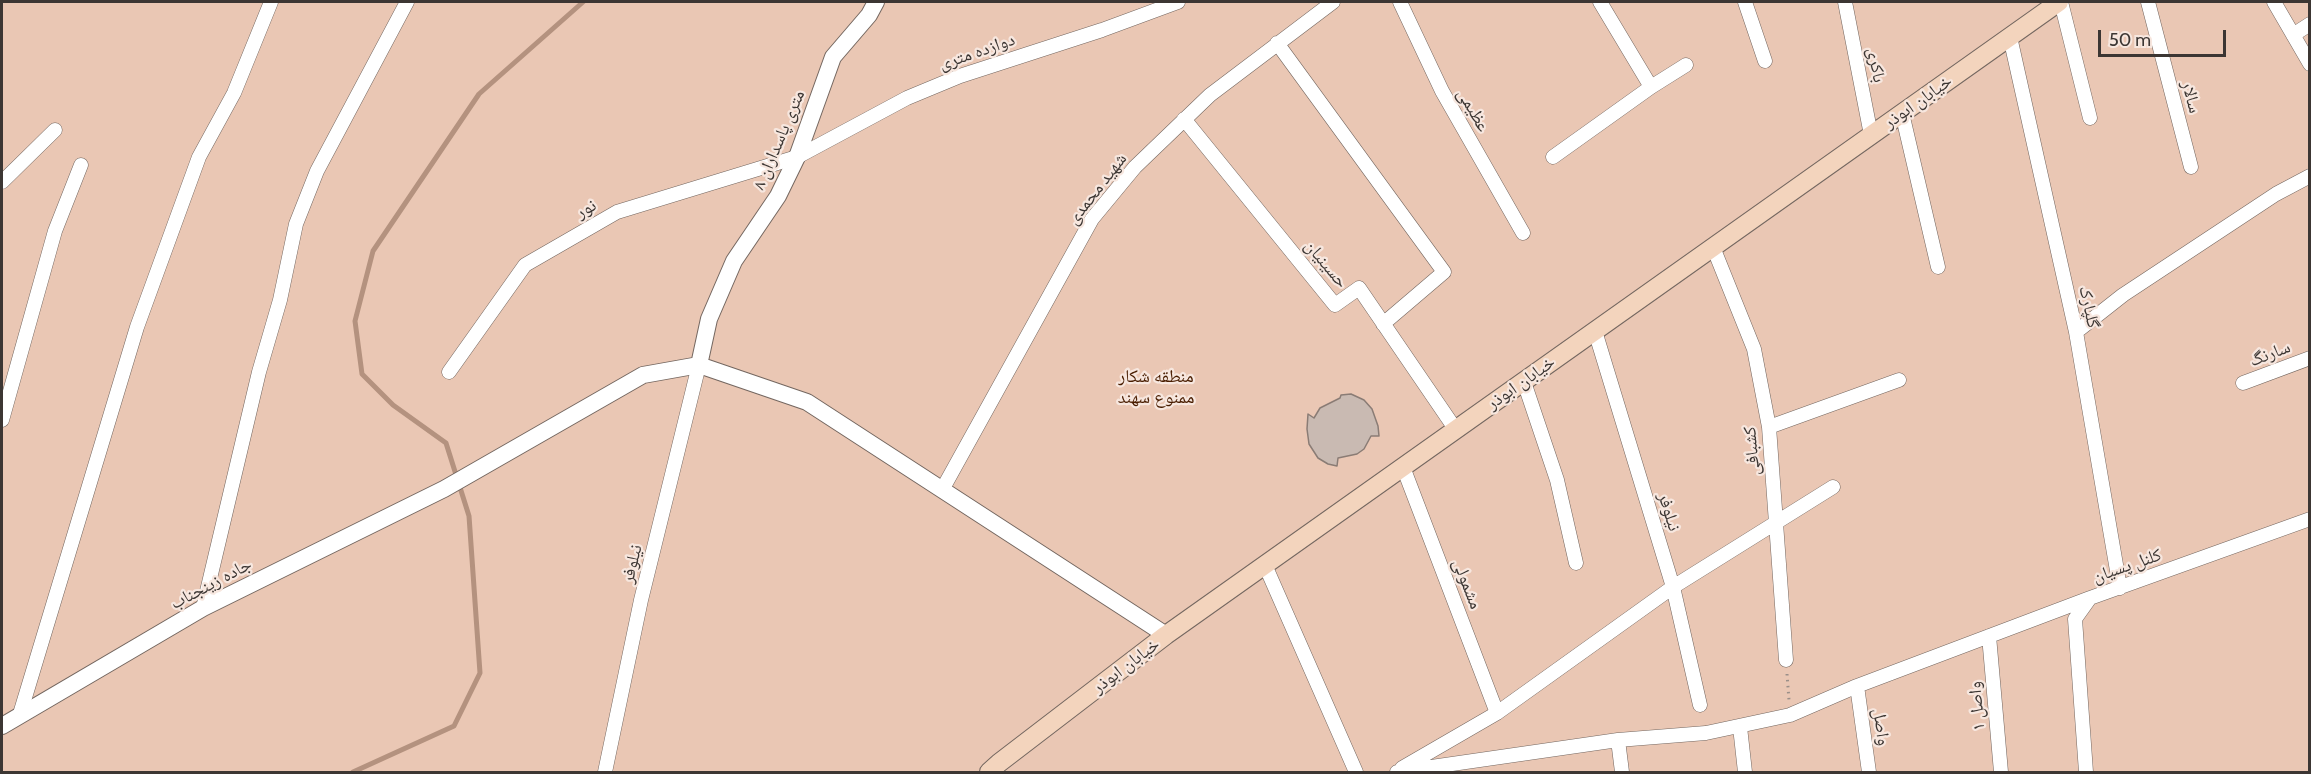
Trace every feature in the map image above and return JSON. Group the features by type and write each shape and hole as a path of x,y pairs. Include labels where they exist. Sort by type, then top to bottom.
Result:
{"main road":[{"name":"خیابان ابوذر","path":"989,772 1166,635 2060,2"}],"street":[{"path":"20,714 137,327 199,157 234,93 271,2"},
{"path":"203,608 259,372 280,300 296,224 317,171 407,2"},
{"name":"۸ متری پاسداران","path":"699,365 709,320 734,261 778,196 797,157 833,57 869,15 876,2"},
{"name":"دوازده متری","path":"797,157 907,98 960,75 1102,30 1178,2"},
{"name":"شهید محمدی","path":"942,490 1092,219 1135,168 1225,82 1333,2"},
{"name":"عظیمی","path":"1400,2 1442,91 1523,233"},
{"path":"1600,2 1651,87"},
{"path":"1745,2 1765,61"},
{"name":"باکری","path":"1845,2 1871,135"},
{"path":"2060,2 2090,118"},
{"name":"سالار","path":"2148,2 2191,167"},
{"path":"2274,2 2310,64"},
{"path":"2293,35 2310,24"},
{"name":"گلپارک","path":"2010,37 2076,332 2120,588"},
{"path":"1277,43 1444,272 1383,324"},
{"path":"1553,158 1651,87 1686,65"},
{"path":"1902,113 1938,267"},
{"name":"حسینیان","path":"1184,119 1335,305 1359,288 1456,430"},
{"path":"2,183 55,130"},
{"name":"نور","path":"448,372 525,265 617,212 797,157"},
{"path":"2,420 55,231 81,165"},
{"path":"2076,332 2123,295 2276,194 2310,176"},
{"name":"کشبافی","path":"1713,247 1754,349 1769,427 1786,660"},
{"name":"نیلوفر","path":"1595,331 1673,587 1700,705"},
{"name":"سارنگ","path":"2243,383 2310,358"},
{"path":"699,365 807,402 1166,635"},
{"name":"جاده زینجناب","path":"2,726 203,608 444,489 643,375 699,365"},
{"name":"نیلوفر","path":"605,772 642,600 699,365"},
{"path":"1769,427 1899,380"},
{"path":"1524,381 1557,480 1576,563"},
{"name":"مشمولی","path":"1403,467 1497,713"},
{"path":"1396,772 1497,713 1673,587 1833,487"},
{"name":"کلنل پسیان","path":"2086,772 2075,619 2090,598 2310,519"},
{"path":"1265,565 1356,772"},
{"path":"1396,772 1618,740 1706,733 1790,715 1857,686 2090,598"},
{"name":"واصل ۱","path":"1989,636 2001,772"},
{"name":"واصل","path":"1857,686 1869,772"},
{"path":"1740,727 1745,772"},
{"path":"1618,740 1622,772"},
{"path":"1497,758 1498,772"}],"path":[{"path":"1786,660 1790,715"}],"green space":[{"name":"منطقه شکار ممنوع سهند","path":"2,2 2309,2 2309,772 2,772"}],"building":[{"path":"1351,394 1364,400 1372,409 1379,436 1371,436 1364,449 1357,454 1338,458 1337,466 1328,464 1318,458 1309,444 1308,414 1314,418 1320,408 1340,398 1341,395"}],"waterway":[{"path":"353,772 454,726 480,673 469,516 446,443 393,405 362,374 355,321 373,251 479,94 583,2"}]}
